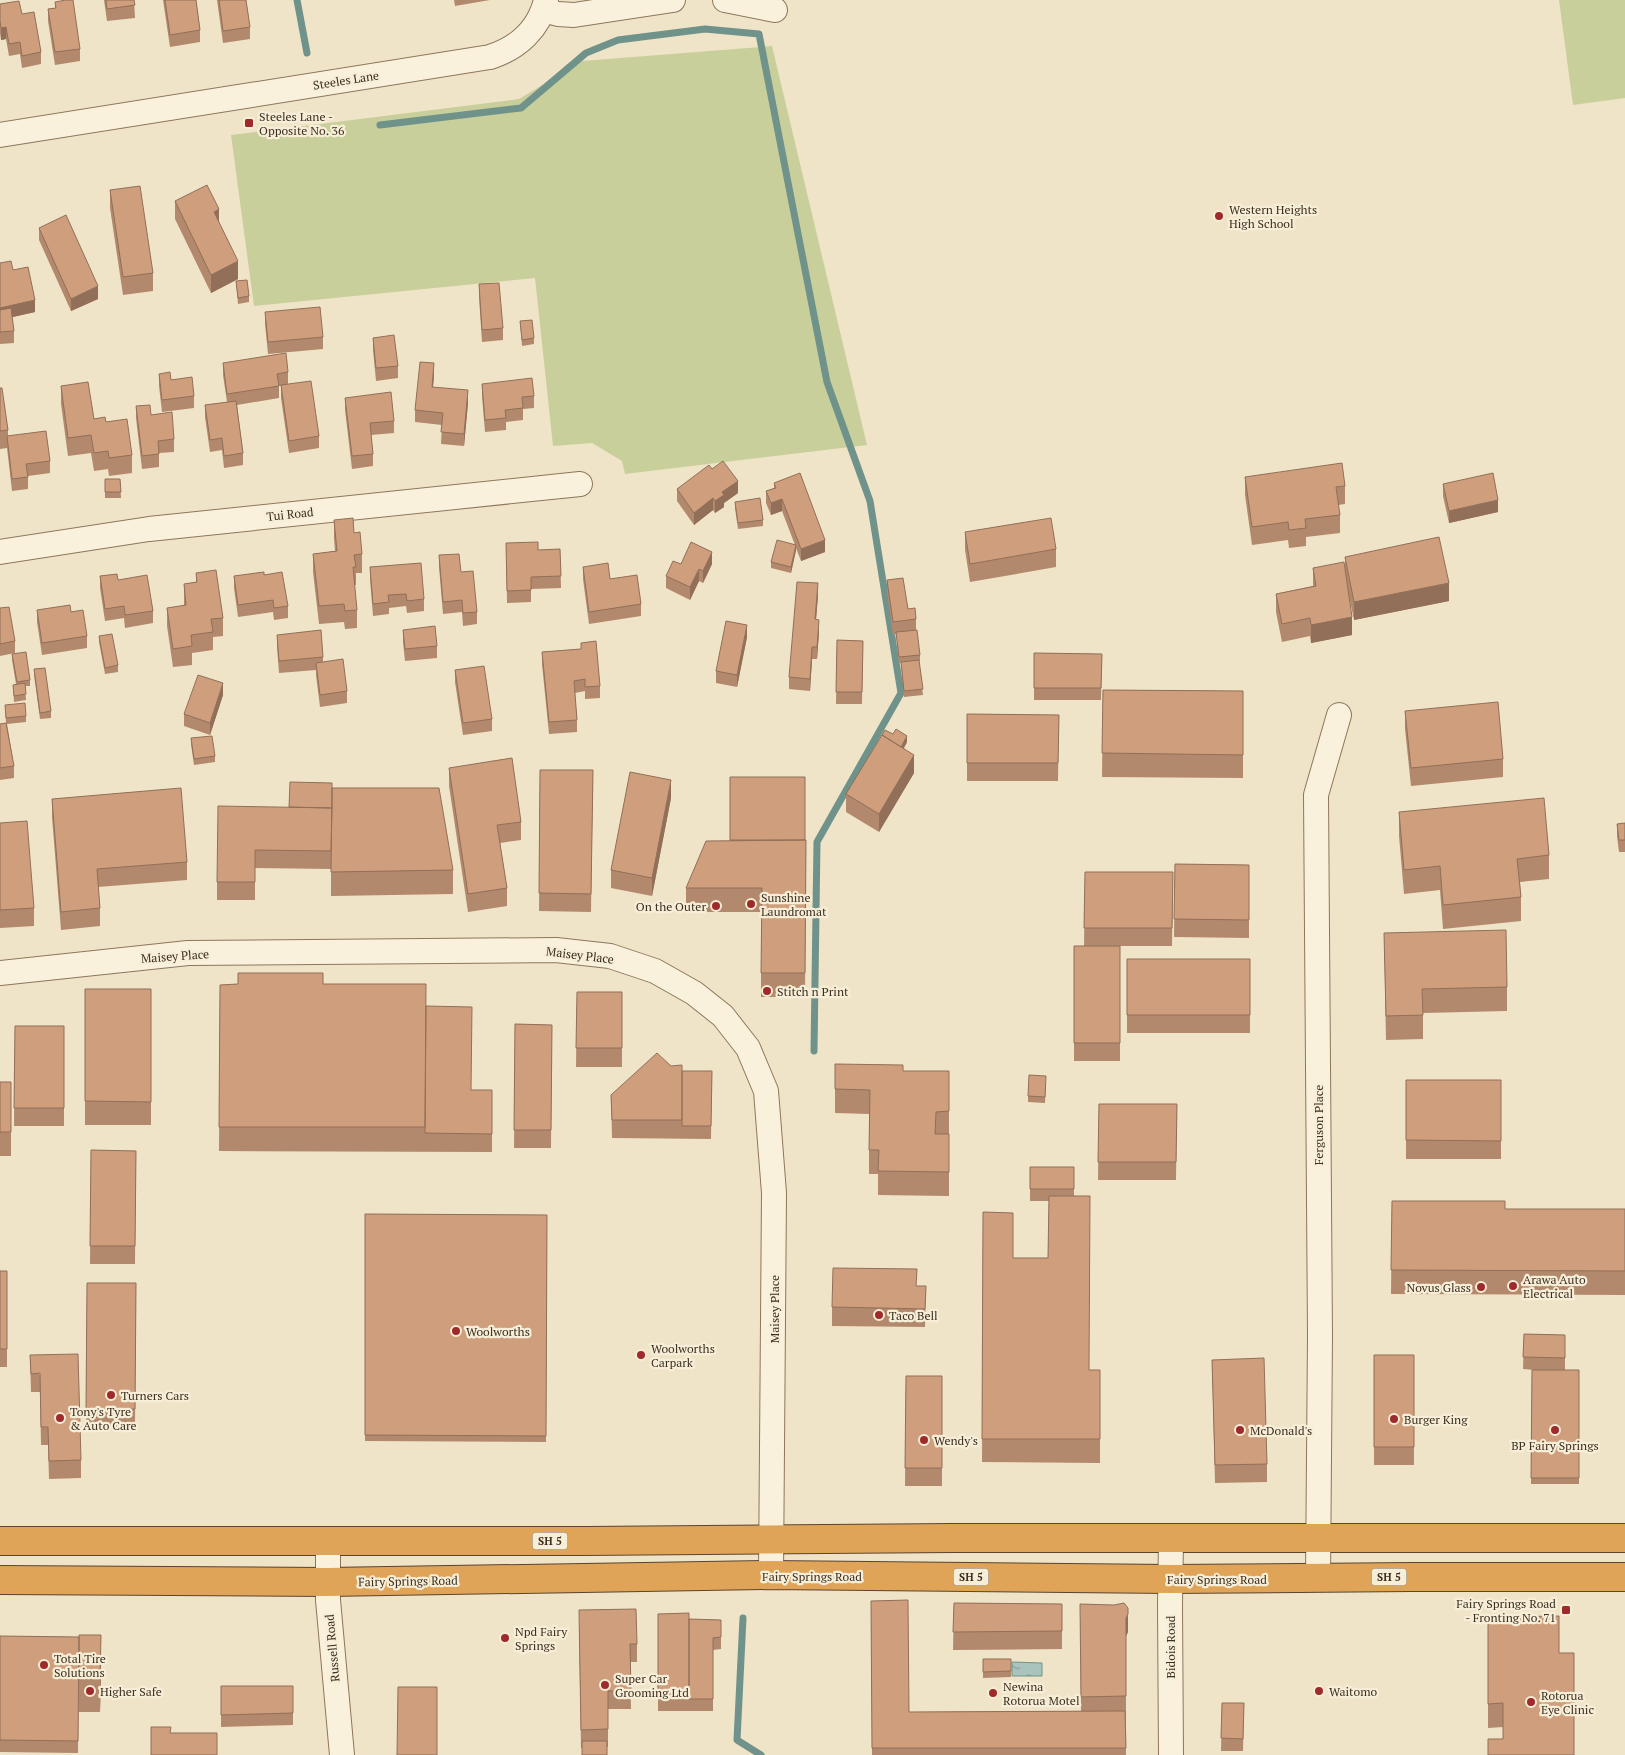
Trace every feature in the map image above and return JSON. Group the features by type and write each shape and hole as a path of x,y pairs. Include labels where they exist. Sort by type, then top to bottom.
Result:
{"highway":[{"name":"SH 5","path":"0,1541 1625,1538"},
{"name":"Fairy Springs Road","path":"0,1580 328,1582 771,1575 1170,1579 1625,1578"}],"street":[{"name":"Steeles Lane","path":"0,135 490,57 516,45 528,34 545,5 574,15 673,0"},
{"path":"725,0 775,10"},
{"name":"Tui Road","path":"0,552 149,529 580,484"},
{"name":"Ferguson Place","path":"1318,1579 1320,1328 1316,795 1339,715"},
{"name":"Maisey Place","path":"0,973 188,953 556,950 610,956 655,971 694,993 723,1016 748,1048 766,1091 774,1193 771,1575"},
{"name":"Bidois Road","path":"1171,1539 1171,1755"},
{"name":"Russell Road","path":"328,1541 328,1600 342,1755"}],"green space":[{"path":"1559,0 1625,0 1625,98 1573,105"},
{"path":"772,46 867,445 625,474 622,461 592,443 553,446 535,278 254,306 231,135 519,99 582,61"}],"water":[{"path":"1012,1662 1042,1663 1042,1676 1012,1676"}],"building":[{"path":"73,0 80,49 55,52 48,9 56,8 55,2"},
{"path":"106,0 134,0 135,5 107,9"},
{"path":"165,0 196,0 200,30 170,35"},
{"path":"219,0 246,0 250,27 223,31"},
{"path":"19,1 22,14 34,12 41,52 22,56 20,42 9,44 6,27 1,28 0,4"},
{"path":"207,185 219,209 214,212 238,261 211,275 175,201"},
{"path":"140,186 153,273 123,277 110,190"},
{"path":"66,215 98,286 71,299 39,228"},
{"path":"11,261 13,270 28,267 35,300 0,308 0,263"},
{"path":"247,280 249,296 238,298 236,281"},
{"path":"499,283 503,328 482,330 479,284"},
{"path":"320,307 323,337 268,342 265,312"},
{"path":"11,308 14,331 0,332 0,310"},
{"path":"532,320 534,338 522,340 520,321"},
{"path":"394,335 398,366 376,368 373,338"},
{"path":"286,353 288,372 277,374 279,386 227,394 223,363"},
{"path":"420,362 434,363 432,387 468,390 464,434 441,432 443,413 415,410"},
{"path":"170,372 171,380 192,377 194,396 162,400 159,374"},
{"path":"532,378 534,396 522,397 523,408 505,410 506,418 485,420 482,384"},
{"path":"311,381 319,436 289,441 281,385"},
{"path":"88,382 94,419 105,417 106,422 127,419 132,455 109,458 108,451 94,453 91,435 68,438 61,386"},
{"path":"0,388 2,388 8,430 0,431"},
{"path":"391,392 394,421 370,423 373,454 352,456 345,398"},
{"path":"236,401 243,453 224,456 222,438 210,440 205,405"},
{"path":"150,405 151,415 172,412 174,439 158,441 159,454 142,456 136,406"},
{"path":"46,431 50,461 26,464 28,477 12,479 7,436"},
{"path":"723,461 738,481 722,492 724,495 715,501 713,498 694,513 677,489 709,465 712,469"},
{"path":"1342,463 1345,486 1336,487 1340,515 1305,519 1306,528 1289,530 1288,522 1252,527 1245,477"},
{"path":"800,473 825,540 801,549 782,499 771,503 766,491 776,488 774,483"},
{"path":"1493,473 1498,500 1449,511 1443,484"},
{"path":"105,479 120,479 121,492 105,492"},
{"path":"760,498 763,520 738,523 735,502"},
{"path":"353,518 354,533 360,532 362,554 354,555 356,567 353,567 357,610 345,611 344,604 319,606 313,554 337,551 334,520"},
{"path":"1051,518 1056,549 970,564 965,532"},
{"path":"1439,537 1449,583 1354,602 1345,557"},
{"path":"777,540 796,545 791,567 771,562"},
{"path":"538,542 538,550 560,549 561,576 531,577 531,590 507,591 506,543"},
{"path":"691,542 712,552 703,571 699,569 690,587 666,576 673,561 681,564"},
{"path":"459,554 461,572 473,571 477,612 463,613 462,600 443,602 439,555"},
{"path":"1344,562 1352,617 1311,625 1310,618 1282,624 1276,594 1316,586 1313,568"},
{"path":"421,563 424,599 407,601 406,594 388,595 389,602 373,604 370,567"},
{"path":"608,563 610,579 637,575 641,604 589,612 583,567"},
{"path":"216,570 223,618 211,619 213,632 191,635 192,646 173,649 167,608 186,605 184,584 197,582 196,573"},
{"path":"264,572 264,575 282,572 288,606 274,608 273,600 238,605 234,576"},
{"path":"117,574 118,580 147,575 153,611 125,615 124,606 105,609 100,576"},
{"path":"903,578 908,609 915,608 916,619 893,622 887,580"},
{"path":"797,582 818,583 815,619 819,620 817,647 812,647 810,679 789,677"},
{"path":"70,605 71,612 83,610 87,636 42,643 37,610"},
{"path":"9,607 15,641 0,644 0,608"},
{"path":"726,621 747,625 737,675 716,671"},
{"path":"435,626 437,646 405,649 403,630"},
{"path":"321,630 323,657 279,661 277,635"},
{"path":"917,630 920,655 899,657 896,632"},
{"path":"112,634 118,665 105,668 99,636"},
{"path":"837,640 863,641 862,692 836,692"},
{"path":"596,641 600,686 585,687 585,679 574,681 577,720 549,722 542,652 581,649 581,643"},
{"path":"26,652 30,680 17,682 12,654"},
{"path":"1034,653 1102,654 1101,688 1034,688"},
{"path":"343,659 347,691 320,695 316,663"},
{"path":"919,660 923,689 904,691 901,662"},
{"path":"484,666 492,719 463,723 455,670"},
{"path":"45,668 51,711 40,713 34,669"},
{"path":"198,675 223,683 210,723 184,714"},
{"path":"25,683 26,694 14,696 13,685"},
{"path":"1103,690 1243,691 1243,755 1102,753"},
{"path":"1498,702 1503,759 1411,768 1405,711"},
{"path":"25,703 26,716 6,718 5,705"},
{"path":"967,714 1059,715 1058,763 967,763"},
{"path":"6,723 14,766 0,768 0,724"},
{"path":"896,729 907,736 901,747 882,735 885,730 893,734"},
{"path":"882,735 914,755 879,814 846,794"},
{"path":"212,736 215,756 194,759 191,738"},
{"path":"512,758 521,822 497,825 507,888 468,894 449,768"},
{"path":"540,770 593,770 591,894 539,893"},
{"path":"630,772 671,780 652,878 611,870"},
{"path":"730,777 805,777 805,840 730,840"},
{"path":"290,782 332,783 332,808 289,807"},
{"path":"181,788 187,862 97,869 100,908 61,912 52,799"},
{"path":"332,788 439,788 453,870 331,872"},
{"path":"1544,798 1549,855 1517,859 1521,897 1443,905 1440,866 1404,870 1399,812"},
{"path":"218,806 332,808 331,851 255,850 255,882 217,882"},
{"path":"27,821 34,908 0,910 0,823"},
{"path":"1625,823 1625,840 1619,840 1617,824"},
{"path":"806,840 805,973 761,973 762,888 686,888 706,841"},
{"path":"1175,864 1249,865 1249,920 1174,919"},
{"path":"1085,872 1173,872 1172,928 1084,928"},
{"path":"1506,930 1507,987 1422,989 1423,1015 1386,1016 1384,933"},
{"path":"1074,946 1120,946 1120,1043 1074,1043"},
{"path":"1127,959 1250,959 1250,1015 1127,1015"},
{"path":"238,973 323,973 323,984 426,984 425,1127 219,1127 220,985 238,984"},
{"path":"85,989 151,989 151,1102 85,1101"},
{"path":"577,992 622,992 622,1048 576,1048"},
{"path":"426,1006 472,1007 471,1090 492,1090 492,1134 425,1133"},
{"path":"515,1024 552,1025 551,1130 514,1130"},
{"path":"15,1026 64,1026 64,1108 14,1108"},
{"path":"657,1053 671,1066 682,1065 682,1120 612,1120 611,1095"},
{"path":"835,1064 903,1065 903,1071 949,1071 949,1111 936,1112 935,1134 949,1134 949,1172 878,1171 879,1150 869,1150 870,1090 835,1089"},
{"path":"682,1071 712,1071 711,1126 682,1126"},
{"path":"1029,1075 1046,1076 1045,1097 1028,1096"},
{"path":"1406,1080 1501,1080 1501,1141 1406,1140"},
{"path":"0,1082 11,1082 11,1132 0,1132"},
{"path":"1099,1104 1177,1104 1176,1162 1098,1162"},
{"path":"91,1150 136,1151 135,1246 90,1246"},
{"path":"1030,1167 1074,1167 1074,1189 1030,1189"},
{"path":"1049,1196 1090,1196 1089,1370 1100,1370 1100,1439 982,1439 983,1212 1013,1213 1013,1258 1048,1258"},
{"path":"1392,1201 1505,1201 1505,1209 1625,1209 1625,1271 1391,1270"},
{"name":"Woolworths","path":"365,1214 547,1215 546,1436 365,1435"},
{"path":"833,1268 917,1269 916,1286 926,1286 925,1309 832,1307"},
{"path":"0,1271 7,1271 7,1349 0,1349"},
{"name":"Turners Cars","path":"87,1283 136,1283 135,1409 86,1409"},
{"path":"1524,1334 1565,1335 1565,1358 1523,1357"},
{"name":"Tony's Tyre & Auto Care","path":"78,1354 81,1460 49,1461 48,1427 41,1427 40,1373 31,1374 30,1355"},
{"name":"Burger King","path":"1374,1355 1414,1355 1414,1447 1374,1447"},
{"name":"McDonald's","path":"1264,1358 1267,1464 1215,1465 1212,1360"},
{"name":"BP Fairy Springs","path":"1532,1370 1579,1370 1579,1478 1531,1478"},
{"name":"Wendy's","path":"906,1376 942,1376 942,1468 905,1468"},
{"path":"908,1600 909,1712 1125,1711 1126,1748 872,1748 871,1601"},
{"path":"954,1603 1062,1604 1062,1631 953,1632"},
{"path":"1124,1603 1128,1608 1126,1618 1126,1696 1081,1697 1080,1604 1114,1605"},
{"name":"Super Car Grooming Ltd","path":"636,1609 637,1644 630,1644 631,1691 608,1691 608,1729 581,1730 579,1610"},
{"path":"689,1613 689,1693 658,1693 658,1614"},
{"name":"Rotorua Eye Clinic","path":"1559,1616 1559,1653 1574,1653 1574,1755 1488,1755 1488,1739 1503,1739 1503,1703 1488,1704 1488,1617"},
{"path":"689,1619 721,1620 721,1637 713,1638 713,1699 689,1699"},
{"path":"79,1635 101,1635 100,1677 79,1677"},
{"path":"0,1636 79,1637 78,1741 0,1740"},
{"path":"983,1659 1011,1659 1011,1671 983,1672"},
{"path":"221,1686 293,1686 293,1713 221,1715"},
{"path":"398,1687 437,1687 437,1755 397,1755"},
{"path":"1222,1703 1244,1703 1243,1739 1221,1738"},
{"path":"151,1727 171,1727 170,1733 217,1733 217,1755 151,1755"},
{"path":"582,1741 607,1741 607,1755 582,1755"}],"waterway":[{"path":"297,0 307,53"},
{"path":"380,125 521,108 586,53 618,40 705,29 759,34 827,382 870,501 901,693 817,842 814,1051"},
{"path":"743,1618 737,1740 761,1755"}],"place":[{"name":"Steeles Lane - Opposite No. 36","path":"249,123"},
{"name":"Western Heights High School","path":"1219,216"},
{"name":"Sunshine Laundromat","path":"751,904"},
{"name":"On the Outer","path":"716,906"},
{"name":"Stitch n Print","path":"767,991"},
{"name":"Arawa Auto Electrical","path":"1513,1286"},
{"name":"Novus Glass","path":"1481,1287"},
{"name":"Taco Bell","path":"879,1315"},
{"name":"Woolworths","path":"456,1331"},
{"name":"Woolworths Carpark","path":"641,1355"},
{"name":"Turners Cars","path":"111,1395"},
{"name":"Tony's Tyre & Auto Care","path":"60,1418"},
{"name":"Burger King","path":"1394,1419"},
{"name":"McDonald's","path":"1240,1430"},
{"name":"BP Fairy Springs","path":"1555,1430"},
{"name":"Wendy's","path":"924,1440"},
{"name":"Fairy Springs Road - Fronting No. 71","path":"1566,1610"},
{"name":"Npd Fairy Springs","path":"505,1638"},
{"name":"Total Tire Solutions","path":"44,1665"},
{"name":"Super Car Grooming Ltd","path":"605,1685"},
{"name":"Higher Safe","path":"90,1691"},
{"name":"Waitomo","path":"1319,1691"},
{"name":"Newina Rotorua Motel","path":"993,1693"},
{"name":"Rotorua Eye Clinic","path":"1531,1702"}]}
